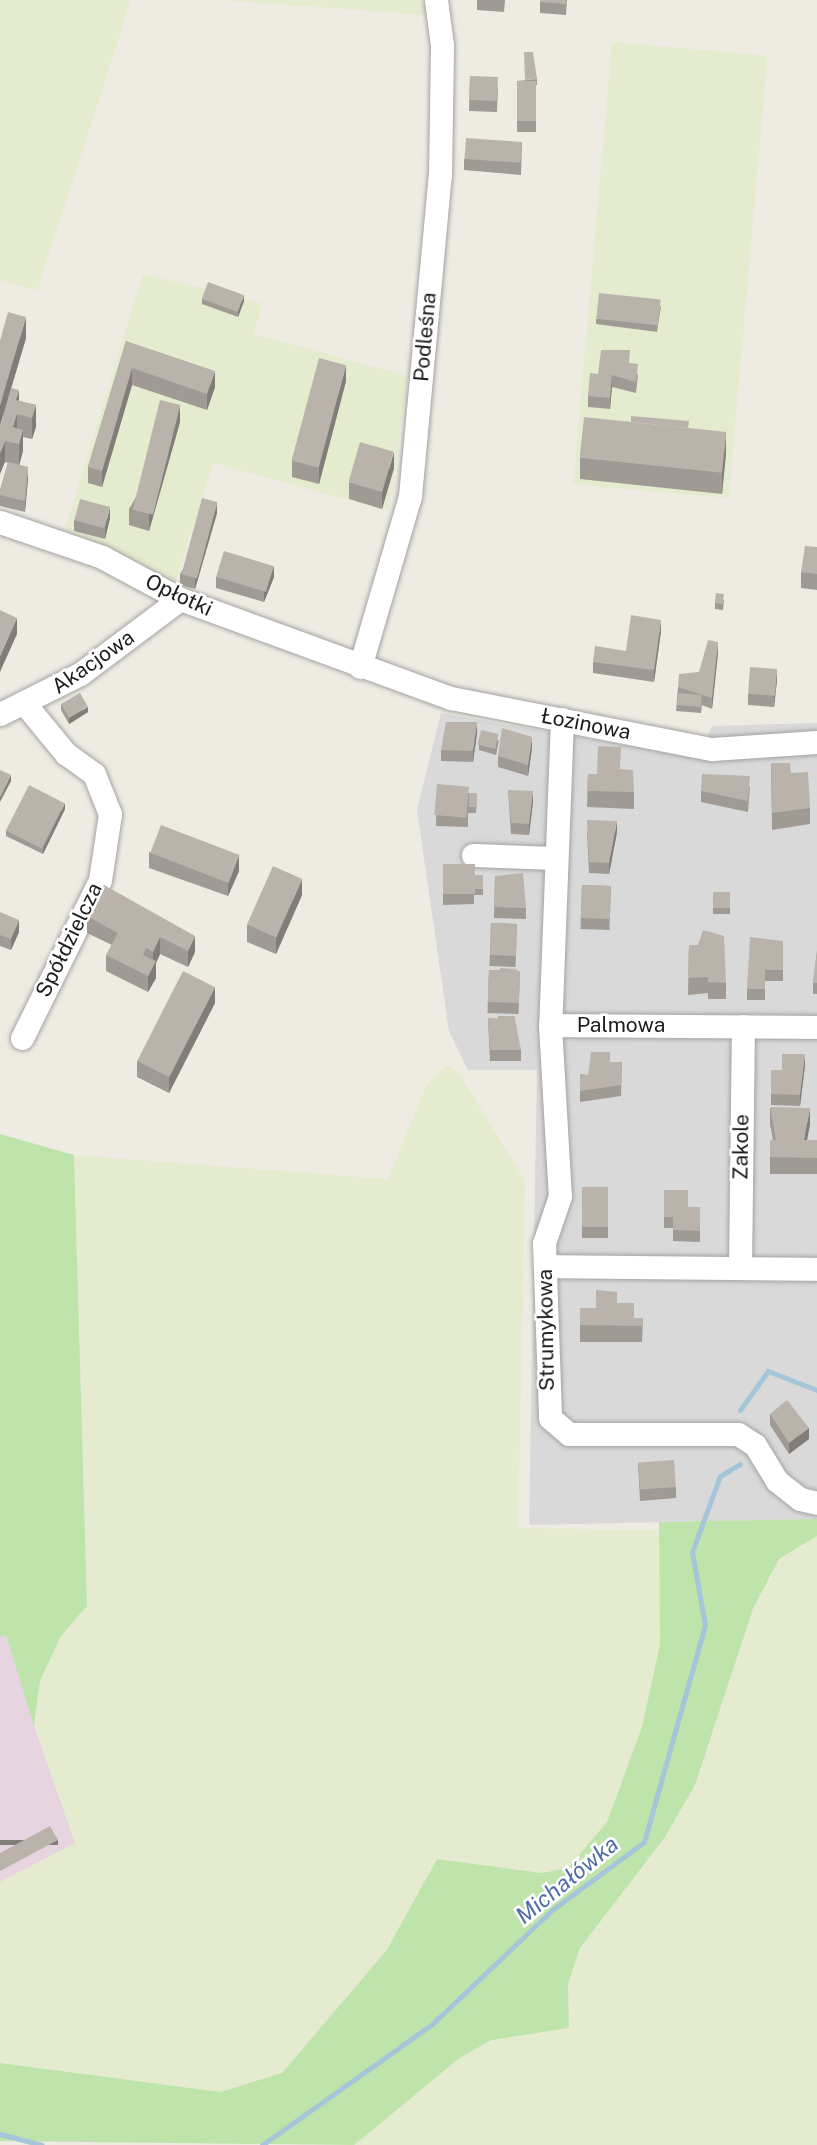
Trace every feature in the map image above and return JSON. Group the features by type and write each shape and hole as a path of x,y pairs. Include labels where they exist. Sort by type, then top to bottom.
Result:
{"street":[{"name":"Podleśna","path":"360,667 410,496 440,175 436,0"},
{"name":"Opłotki","path":"0,522 102,557 180,599 360,667"},
{"name":"Akacjowa","path":"0,714 24,705 80,674 180,599"},
{"name":"Łozinowa","path":"360,667 451,698 712,749 817,742"},
{"name":"Spółdzielcza","path":"22,1038 100,880 110,814 94,774 66,754 24,705"},
{"name":"Palmowa","path":"562,719 550,1025 817,1027"},
{"path":"473,855 555,858"},
{"name":"Strumykowa","path":"550,1025 559,1196 544,1243 550,1418 569,1434 738,1434 755,1445 777,1481 800,1499 817,1503"},
{"name":"Zakole","path":"740,1268 743,1026"},
{"path":"545,1266 817,1269"}],"shaded area":[{"path":"441,713 696,758 712,726 817,723 817,1519 529,1525 537,1070 468,1070 449,1031 417,810"},
{"path":"6,1635 76,1843 0,1882 0,1637"}],"green space":[{"path":"0,0 131,0 37,291 0,280"},
{"path":"221,0 423,0 428,15"},
{"path":"612,42 767,56 729,498 573,484"},
{"path":"143,274 262,303 254,334 407,376 389,511 214,463 174,585 65,530"},
{"path":"447,1065 459,1073 525,1181 518,1528 660,1530 660,1644 642,1727 607,1822 568,1868 542,1873 437,1859 386,1951 282,2073 220,2092 0,2063 0,1882 75,1843 34,1726 40,1681 61,1636 87,1606 74,1155 388,1179 427,1084"},
{"path":"0,1134 74,1155 87,1606 61,1636 40,1681 34,1726 6,1635 0,1637"},
{"path":"817,1519 817,1536 779,1559 753,1609 695,1785 665,1837 580,1948 568,1984 569,2028 492,2040 461,2057 354,2145 0,2141 0,2063 220,2092 282,2073 386,1951 437,1859 542,1873 568,1868 607,1822 642,1727 660,1644 659,1522"},
{"path":"817,1536 817,2145 354,2145 461,2057 492,2040 569,2028 568,1984 580,1948 665,1837 695,1785 753,1609 779,1559"}],"building":[{"path":"566,0 566,4 540,2"},
{"path":"524,52 533,52 537,79 525,80"},
{"path":"470,76 498,77 497,101 469,100"},
{"path":"517,81 536,81 536,121 517,121"},
{"path":"466,138 522,142 520,163 465,159"},
{"path":"208,282 244,295 238,312 202,299"},
{"path":"599,293 661,299 658,325 596,319"},
{"path":"8,312 26,317 0,405 0,341"},
{"path":"126,341 215,371 207,394 132,368 102,471 88,467"},
{"path":"601,350 630,350 629,363 638,364 636,382 612,375 610,398 588,396 590,373 598,374"},
{"path":"319,358 346,365 319,468 292,460"},
{"path":"11,388 19,390 16,400 36,405 32,418 17,414 13,427 23,430 19,444 5,441 0,453 0,424"},
{"path":"160,400 180,405 153,515 133,510"},
{"path":"631,416 689,421 688,428 631,422"},
{"path":"584,417 726,432 722,473 580,458"},
{"path":"360,442 394,452 382,492 348,482"},
{"path":"8,462 28,467 25,501 0,495"},
{"path":"202,498 217,502 197,578 182,574"},
{"path":"80,499 110,507 104,528 74,520"},
{"path":"805,546 817,547 817,574 801,572"},
{"path":"224,551 274,566 266,592 216,577"},
{"path":"716,593 724,594 723,604 715,603"},
{"path":"0,610 17,618 0,656"},
{"path":"631,615 661,620 654,670 593,662 595,646 626,651"},
{"path":"708,640 718,642 712,698 678,687 679,674 699,672"},
{"path":"750,667 777,669 775,696 748,694"},
{"path":"80,693 88,707 69,718 61,704"},
{"path":"678,693 702,695 701,707 677,705"},
{"path":"446,722 477,722 473,751 441,750"},
{"path":"502,728 532,737 528,765 498,756"},
{"path":"481,730 499,734 495,749 478,745"},
{"path":"598,746 621,747 620,769 633,770 634,792 587,791 588,774 597,774"},
{"path":"771,763 790,763 791,773 808,772 810,808 772,813"},
{"path":"0,770 11,775 0,797"},
{"path":"702,774 750,776 748,801 701,791"},
{"path":"437,784 469,787 466,818 434,815"},
{"path":"29,785 65,803 41,849 6,830"},
{"path":"508,790 533,791 529,824 511,823"},
{"path":"469,793 477,793 477,807 469,807"},
{"path":"587,820 617,821 609,863 589,862"},
{"path":"161,825 239,855 229,883 150,853"},
{"path":"443,864 475,864 475,894 443,894"},
{"path":"273,866 302,879 276,937 247,924"},
{"path":"523,873 526,908 494,907 495,876"},
{"path":"475,875 483,875 483,889 475,889"},
{"path":"104,885 195,936 188,951 160,937 153,952 146,948 143,955 156,961 148,976 106,955 118,933 87,916"},
{"path":"582,885 611,886 610,919 581,918"},
{"path":"713,892 730,892 730,908 713,908"},
{"path":"0,912 19,920 11,939 0,935"},
{"path":"491,923 517,924 516,956 490,955"},
{"path":"703,930 724,936 726,983 708,982 708,977 688,978 689,945 698,945"},
{"path":"750,937 783,941 783,970 765,970 765,989 747,989"},
{"path":"817,951 817,983 813,983"},
{"path":"500,968 517,969 517,971 500,971"},
{"path":"489,970 520,971 519,1003 488,1002"},
{"path":"183,971 215,987 169,1077 137,1061"},
{"path":"498,1016 515,1016 515,1019 498,1019"},
{"path":"488,1018 515,1019 521,1050 490,1050"},
{"path":"591,1052 610,1052 610,1062 622,1062 621,1085 580,1091 580,1074 588,1075"},
{"path":"782,1054 805,1054 800,1095 771,1094 771,1070 782,1070"},
{"path":"770,1107 810,1108 804,1140 817,1140 817,1158 770,1157 770,1140 776,1140"},
{"path":"582,1187 608,1187 608,1227 582,1227"},
{"path":"664,1190 688,1190 688,1207 700,1207 700,1231 673,1230 673,1217 664,1217"},
{"path":"596,1290 617,1292 617,1303 634,1303 634,1318 643,1318 642,1326 580,1325 580,1308 596,1308"},
{"path":"787,1400 809,1428 789,1443 770,1414"},
{"path":"674,1460 676,1487 640,1489 638,1463"},
{"path":"50,1826 58,1840 0,1871 0,1853"}],"waterway":[{"name":"Michałówka","path":"740,1410 768,1371 817,1390"},
{"name":"Michałówka","path":"262,2145 431,2025 552,1910 644,1842 705,1625 692,1552 720,1476 740,1464"},
{"name":"Michałówka","path":"0,2134 42,2145"}]}
